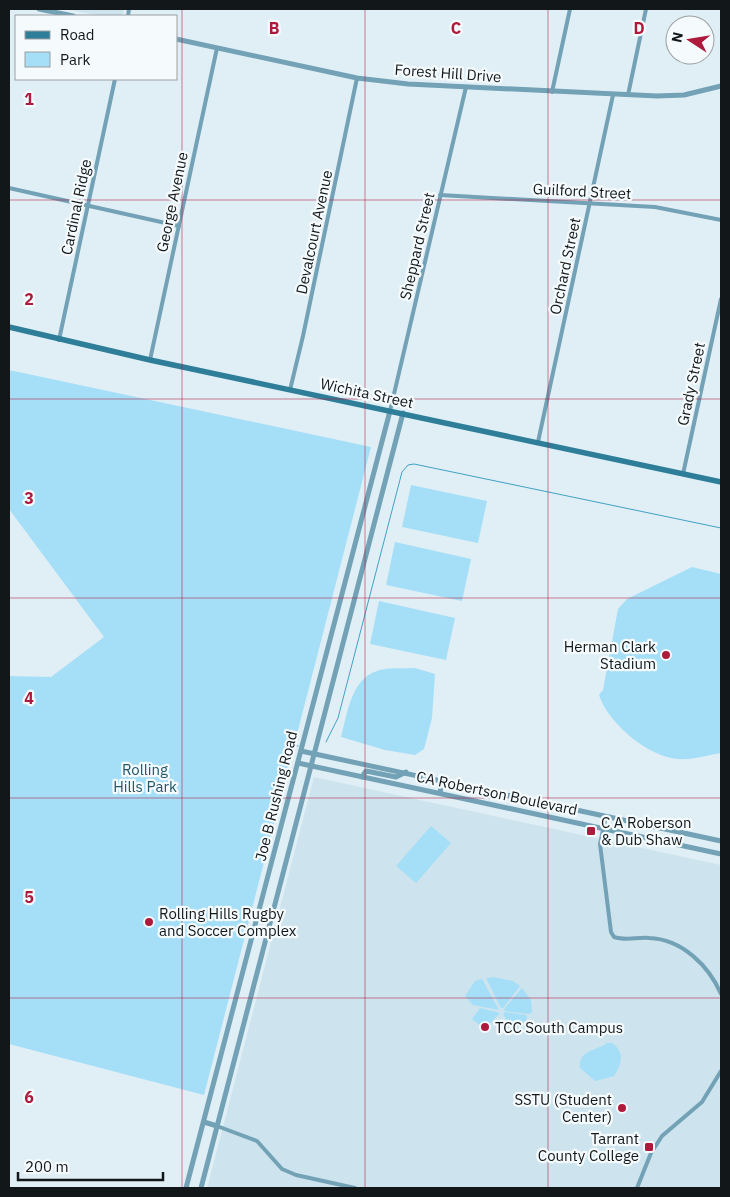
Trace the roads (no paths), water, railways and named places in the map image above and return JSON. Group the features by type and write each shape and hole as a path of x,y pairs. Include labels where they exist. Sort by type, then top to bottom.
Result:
{"main road":[{"name":"Wichita Street","path":"9,327 150,360 721,482"}],"street":[{"path":"39,9 68,15"},
{"path":"552,92 570,9"},
{"path":"628,95 646,9"},
{"name":"Forest Hill Drive","path":"178,39 357,78 466,87 613,95 684,95 721,86"},
{"name":"George Avenue","path":"150,360 217,48"},
{"name":"Devalcourt Avenue","path":"290,390 306,327 357,78"},
{"name":"Cardinal Ridge","path":"59,340 115,80"},
{"name":"Sheppard Street","path":"390,411 466,87"},
{"name":"Orchard Street","path":"538,442 613,95"},
{"path":"9,188 179,226"},
{"name":"Guilford Street","path":"440,195 655,207 721,220"},
{"name":"Grady Street","path":"683,474 720,311 721,299"},
{"name":"Joe B Rushing Road","path":"186,1188 390,411"},
{"name":"Joe B Rushing Road","path":"201,1188 402,413"},
{"name":"CA Robertson Boulevard","path":"301,751 721,841"},
{"name":"CA Robertson Boulevard","path":"298,763 721,854"},
{"path":"362,777 366,771 396,777 406,772"},
{"path":"440,793 442,780"},
{"path":"508,807 511,796"},
{"path":"606,816 601,854 614,937 621,940 649,938 677,946 703,964 721,994"},
{"path":"259,913 271,917"},
{"path":"234,1008 247,1011"},
{"path":"637,1188 643,1170 658,1141 668,1130 702,1102 721,1071"},
{"path":"204,1122 257,1141 282,1169 296,1175 355,1188"}],"waterway":[{"path":"326,742 338,718 402,472 408,465 414,464 721,528"},
{"path":"289,744 298,746"}],"place":[{"name":"Herman Clark Stadium","path":"666,655"},
{"name":"C A Roberson & Dub Shaw","path":"591,831"},
{"name":"Rolling Hills Rugby and Soccer Complex","path":"149,922"},
{"name":"TCC South Campus","path":"485,1027"},
{"name":"SSTU (Student Center)","path":"622,1108"},
{"name":"Tarrant County College","path":"649,1147"}],"park label":[{"name":"Rolling Hills Park","path":"145,778"}]}
